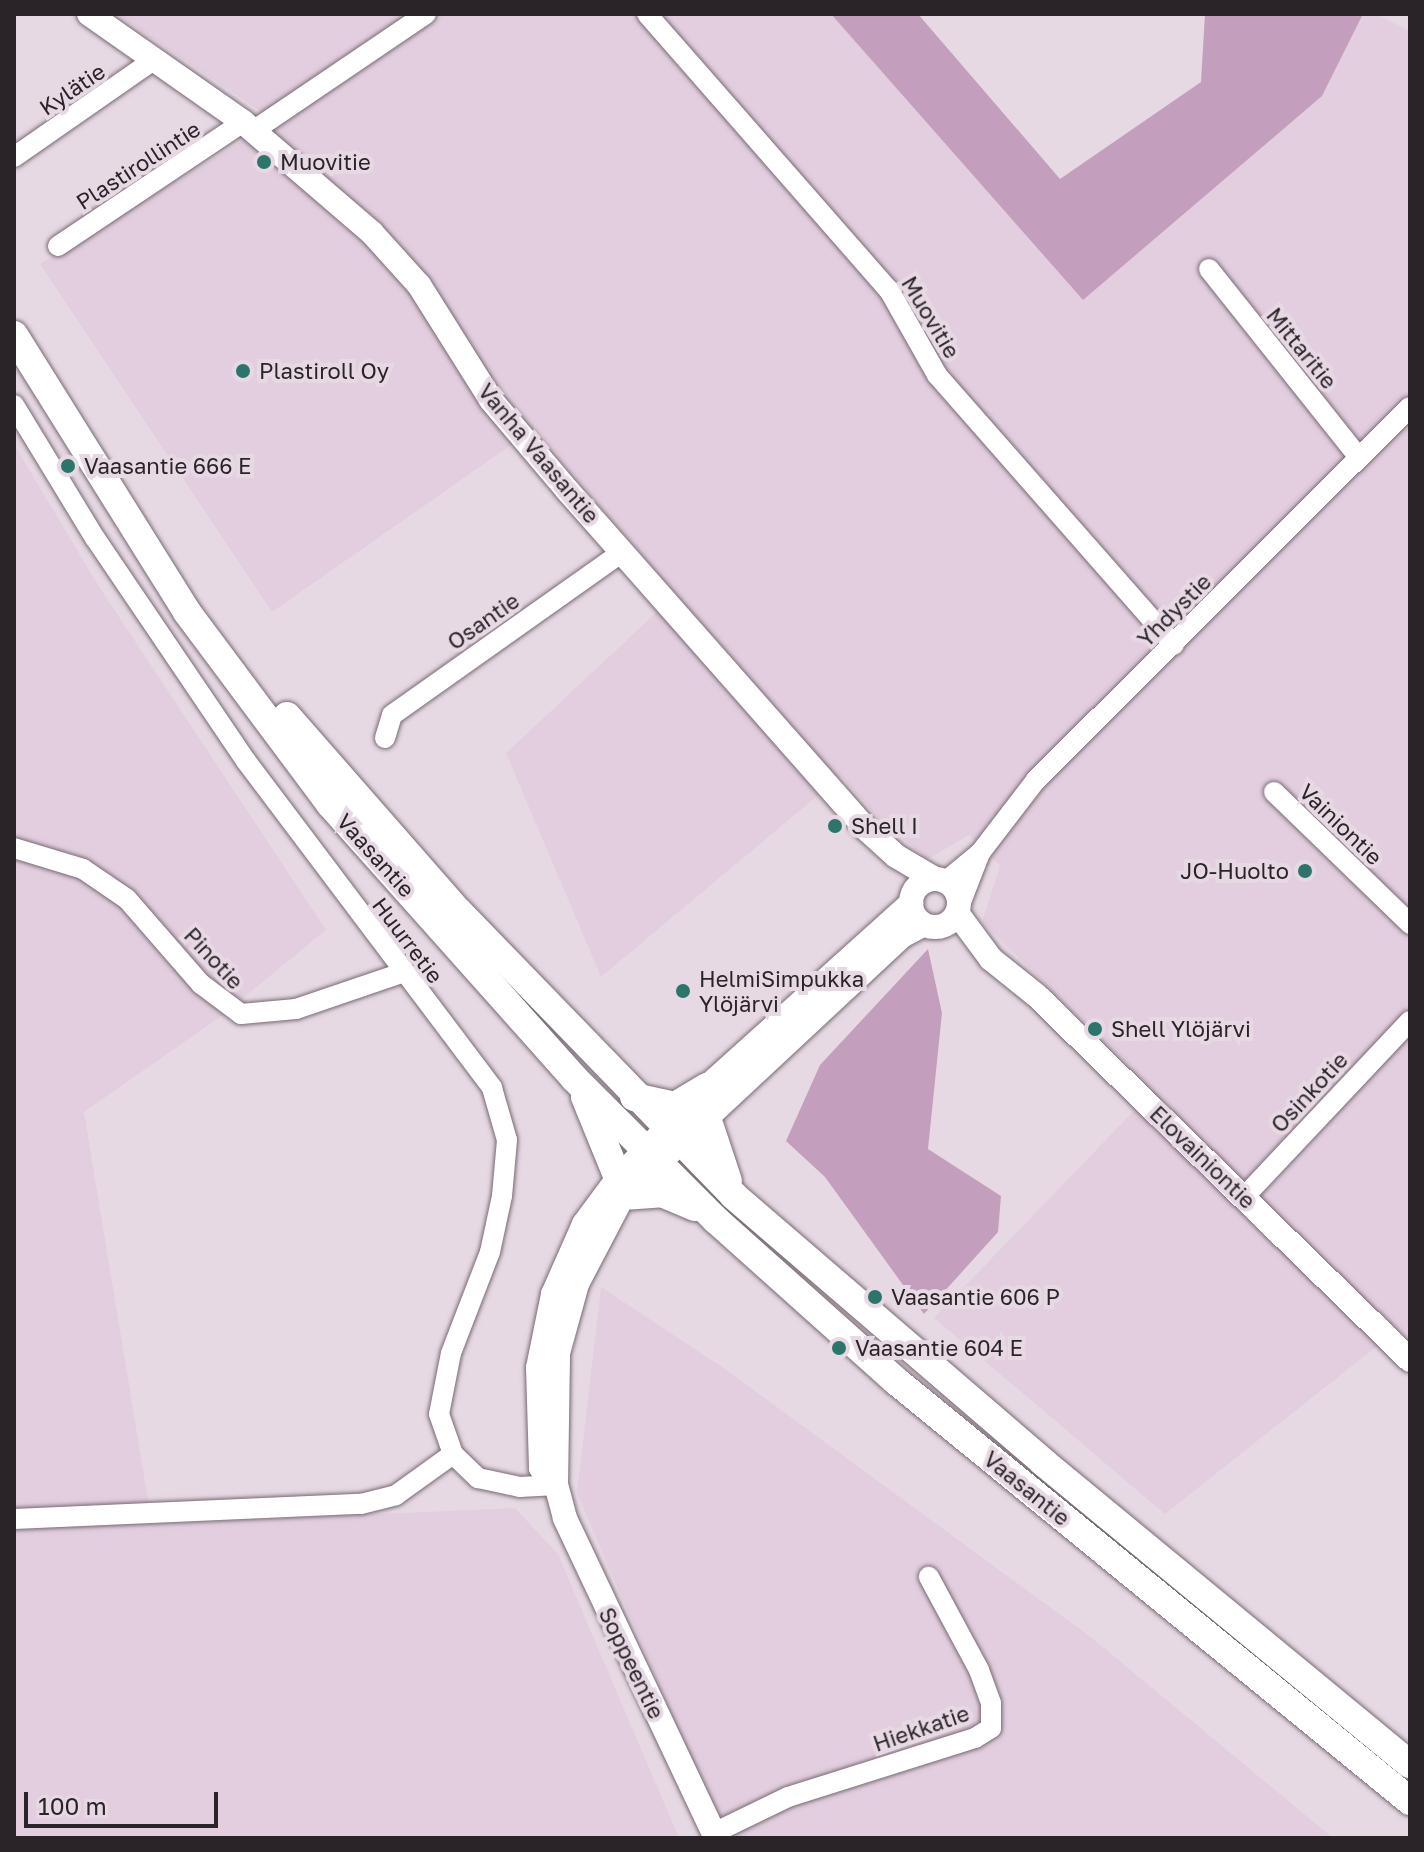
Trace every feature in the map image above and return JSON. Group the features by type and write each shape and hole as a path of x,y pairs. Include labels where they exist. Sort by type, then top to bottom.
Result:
{"highway":[{"name":"Vaasantie","path":"14,335 187,612 330,804 575,1079 734,1196 1043,1462 1410,1764"},
{"name":"Vaasantie","path":"141,536 326,763 634,1097 662,1145 716,1220 896,1381 1410,1801"},
{"path":"575,1079 597,1119 620,1187 662,1193 716,1220"},
{"path":"634,1097 675,1106 707,1087"},
{"path":"707,1118 713,1149 734,1196"}],"main road":[{"name":"Vanha Vaasantie","path":"89,14 248,126 394,255 419,285 491,400 622,552 864,827 896,856 940,880"},
{"name":"Vanha Vaasantie","path":"896,856 912,898"},
{"path":"940,880 955,890 958,910 949,923 928,926 902,936 707,1118 662,1145 707,1087 912,898 940,880"},
{"path":"912,898 928,926"},
{"name":"Elovainiontie","path":"958,910 991,959"},
{"name":"Elovainiontie","path":"928,926 991,959 1037,996 1410,1360"},
{"name":"Soppeentie","path":"662,1145 620,1187 581,1273 558,1353 556,1485 593,1583 715,1836"}],"street":[{"path":"248,126 426,14"},
{"name":"Muovitie","path":"647,14 889,290 937,375 1174,645"},
{"name":"Kylätie","path":"14,157 155,59"},
{"name":"Plastirollintie","path":"58,246 248,126"},
{"name":"Mittaritie","path":"1209,269 1358,456"},
{"name":"Huurretie","path":"14,405 95,538 246,761 402,973 492,1088 507,1140 490,1252 440,1392 439,1414 453,1454"},
{"name":"Yhdystie","path":"958,910 980,853 1036,780 1410,407"},
{"name":"Osantie","path":"385,738 392,715 622,552"},
{"name":"Vainiontie","path":"1274,792 1410,924"},
{"name":"Pinotie","path":"14,848 83,869 127,899 201,984 241,1014 296,1009 402,973"},
{"name":"Yhdystie","path":"940,880 980,853"},
{"name":"Osinkotie","path":"1244,1197 1410,1021"},
{"path":"14,1519 361,1504 396,1495 453,1454 463,1468 487,1481 556,1485"},
{"name":"Hiekkatie","path":"715,1836 788,1797 975,1738 991,1728 991,1703 979,1670 929,1577"}],"shaded area":[{"path":"116,14 831,14 1083,300 1322,96 1363,14 1376,14 1410,31 1410,1339 1400,1328 1165,1514 934,1318 1154,1090 982,922 1000,866 969,835 928,859 880,820 841,776 601,977 506,753 676,594 534,429 272,612 40,264 275,121"},
{"path":"831,14 918,14 1060,179 1201,82 1205,14 1363,14 1322,96 1083,300"},
{"path":"14,444 98,585 326,930 220,1017 84,1112 152,1524 515,1508 558,1554 679,1838 14,1838"},
{"path":"928,949 942,1013 928,1149 1001,1196 998,1232 924,1314 825,1177 786,1141 820,1065"},
{"path":"601,1287 725,1369 1092,1638 1333,1838 725,1838 577,1493"}],"place":[{"name":"Muovitie","path":"264,162"},
{"name":"Plastiroll Oy","path":"243,371"},
{"name":"Vaasantie 666 E","path":"68,466"},
{"name":"Shell I","path":"835,826"},
{"name":"JO-Huolto","path":"1305,871"},
{"name":"HelmiSimpukka Ylöjärvi","path":"683,991"},
{"name":"Shell Ylöjärvi","path":"1095,1029"},
{"name":"Vaasantie 606 P","path":"875,1297"},
{"name":"Vaasantie 604 E","path":"839,1348"}]}
